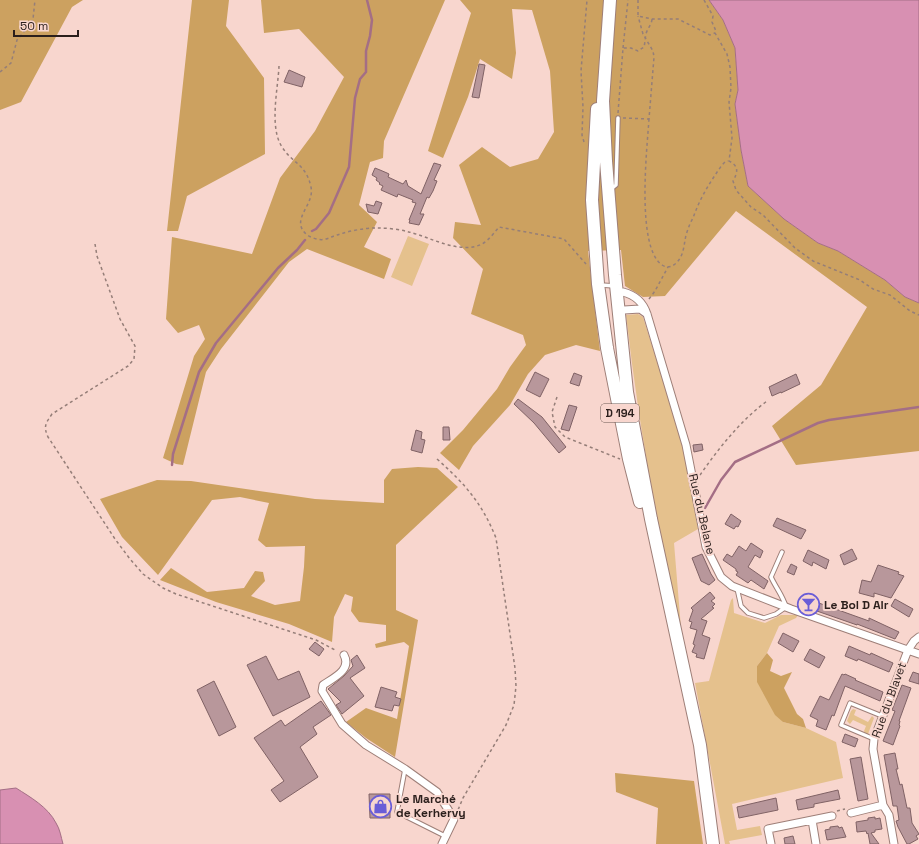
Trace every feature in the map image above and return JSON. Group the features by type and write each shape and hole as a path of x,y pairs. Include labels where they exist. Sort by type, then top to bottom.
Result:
{"main road":[{"name":"D 194","path":"609,0 603,101 608,191 620,289 627,392 651,519 700,745 713,844"},
{"name":"D 194","path":"609,0 600,62 593,169 592,200 598,284 607,348 630,459 660,581 686,698 710,820"}],"street":[{"path":"620,289 644,305"},
{"name":"Rue du Belane","path":"644,305 682,432 695,483 706,547 721,577 737,588 919,654"},
{"path":"624,310 640,309 647,314"},
{"name":"Rue du Blavet","path":"894,844 889,815 883,805 873,749 874,739 908,650 919,636"},
{"path":"344,655 347,659 346,665 342,672 323,685 322,691 342,724 366,745 405,769 437,792 454,819 442,844"},
{"path":"851,813 883,805"},
{"path":"771,844 768,829 832,816"},
{"path":"812,820 816,844"}],"lane":[{"path":"608,191 616,185 618,118"},
{"path":"598,284 620,289"},
{"path":"737,588 741,606 748,613 764,618 776,614 786,607 784,598 776,588 771,577 782,552"},
{"path":"874,739 841,725 850,703 882,716"},
{"path":"405,769 397,812 445,836"}],"path":[{"path":"0,72 11,63 17,40 30,25 33,19 35,0"},
{"path":"584,142 582,135 583,107 581,71 587,0"},
{"path":"628,0 618,118 649,120"},
{"path":"638,0 638,16 641,30 653,51 654,57 644,202 654,254 664,266 668,267 674,265 682,253 687,234 703,193 722,165 729,161"},
{"path":"704,0 713,16 712,22 716,31 715,33 727,54 730,66 729,102 732,138 729,161"},
{"path":"638,16 652,19 678,19 710,35 715,33"},
{"path":"623,48 631,48 638,51 644,47 646,33 652,23 652,19"},
{"path":"280,66 275,116 276,128 281,146 305,170 310,182 312,194 310,202 301,215 300,220 305,233 310,237 325,240 338,234 376,228 408,231 440,243 457,247 466,247 482,244 499,227 564,239 586,264"},
{"path":"729,161 734,164 737,169 737,173 733,181 736,190 751,207 763,215 795,248 813,261 860,280 873,289 890,295 910,311 919,315"},
{"path":"95,244 97,256 120,319 134,346 134,359 128,366 52,414 44,429 48,437 115,539 143,574 163,588 176,594 316,640 344,655"},
{"path":"644,305 656,291 668,267"},
{"path":"557,397 552,412 555,427 565,437 617,459 630,459"},
{"path":"695,483 715,454 736,429 753,411 767,401"},
{"path":"437,459 458,478 475,498 488,519 496,538 515,668 516,686 514,705 506,725 463,798 454,819"},
{"path":"832,816 836,811 848,809 851,813"}],"shaded area":[{"path":"0,0 83,0 72,7 21,102 0,110"},
{"path":"192,0 229,0 226,26 264,78 265,154 187,196 178,231 167,231"},
{"path":"261,0 445,0 384,141 383,158 370,162 359,205 377,222 364,247 391,259 384,279 307,249 289,262 221,349 206,372 183,465 176,464 163,458 194,356 205,339 199,325 178,333 166,319 172,237 252,254 280,178 315,131 344,77 299,29 264,33"},
{"path":"460,0 709,0 723,20 735,48 738,90 735,104 741,150 748,186 784,219 818,243 838,251 885,280 905,297 919,303 919,451 796,465 772,426 821,385 867,307 736,211 665,296 643,297 625,286 621,250 588,251 600,351 576,345 545,355 528,374 510,405 473,446 459,470 440,453 463,430 497,389 510,367 526,345 523,335 471,314 483,269 453,238 455,222 481,225 459,165 482,147 510,167 538,159 554,132 550,71 532,10 512,9 516,53 512,79 480,59 468,97 443,158 428,151 471,13"},
{"path":"709,0 919,0 919,303 905,297 885,280 838,251 818,243 784,219 748,186 741,150 735,104 738,90 735,48 723,20"},
{"path":"408,236 429,244 412,286 391,277"},
{"path":"638,314 643,317 683,445 698,529 674,543 681,628 656,511 636,394 626,315"},
{"path":"418,467 437,468 458,487 396,545 396,610 418,620 395,757 366,738 346,722 366,708 397,719 409,646 404,642 376,648 375,644 386,641 386,625 359,622 351,611 353,597 345,594 334,617 332,642 289,624 216,602 160,580 171,568 207,592 244,588 255,571 263,572 265,581 251,596 275,605 300,601 305,546 266,547 258,540 269,503 240,497 212,500 158,575 122,537 100,499 157,480 191,481 315,499 384,503 384,480 392,469"},
{"path":"733,598 734,613 765,623 781,615 798,615 796,618 779,626 767,653 757,666 783,722 806,728 836,742 843,778 732,804 737,830 760,826 762,835 729,841 730,844 725,844 695,683 709,681 731,600"},
{"path":"767,653 773,660 770,671 781,676 792,672 784,688 797,714 803,719 806,728 783,722 775,715 757,682 757,666"},
{"path":"853,709 856,710 854,715 868,722 872,716 874,718 868,734 865,734 864,731 866,726 853,720 850,724 847,721"},
{"path":"615,773 694,781 703,844 656,844 658,808 616,792"},
{"path":"16,788 38,803 53,817 63,844 0,844 0,790"}],"building":[{"path":"479,64 485,65 479,98 472,97"},
{"path":"289,70 305,77 302,87 284,82"},
{"path":"434,163 441,165 434,180 437,181 433,191 429,198 427,197 420,214 424,214 419,225 409,223 416,203 412,202 413,200 398,194 397,197 381,190 383,186 376,180 377,178 372,175 375,168 389,174 388,177 403,184 406,180 408,186 421,194"},
{"path":"376,201 382,203 378,214 368,212 366,204 374,206"},
{"path":"535,372 549,379 540,397 526,390"},
{"path":"574,373 582,376 579,386 570,383"},
{"path":"796,374 800,384 772,396 769,387"},
{"path":"518,399 542,417 566,447 559,453 534,423 514,404"},
{"path":"569,405 577,407 569,431 561,429"},
{"path":"443,427 449,427 450,440 443,440"},
{"path":"416,430 422,432 421,439 425,440 422,453 411,450"},
{"path":"702,444 703,450 694,452 693,445"},
{"path":"731,514 741,521 738,527 736,526 734,529 725,524"},
{"path":"777,518 806,530 801,539 773,526"},
{"path":"751,543 763,551 760,558 755,555 748,567 768,581 764,589 751,580 748,583 736,575 738,572 736,569 723,560 727,554 732,557 739,546 746,551"},
{"path":"852,549 857,559 844,565 840,555"},
{"path":"808,550 829,560 826,569 813,562 812,566 803,561"},
{"path":"702,554 715,580 709,585 701,581 692,558"},
{"path":"791,564 797,567 794,575 787,572"},
{"path":"878,565 899,572 898,574 904,576 891,598 874,593 874,597 859,593 862,580 871,582"},
{"path":"710,592 715,598 711,601 715,604 712,607 714,608 701,619 707,621 702,635 710,638 704,659 696,657 697,654 692,652 695,645 693,644 697,630 690,628 692,622 689,621 693,610 691,608"},
{"path":"895,599 913,609 909,617 891,606"},
{"path":"816,602 869,621 869,618 899,632 895,639 857,624 814,610"},
{"path":"783,633 799,641 793,652 778,643"},
{"path":"315,642 324,649 319,656 309,649"},
{"path":"849,646 870,655 871,653 893,663 889,672 858,659 857,661 845,656"},
{"path":"810,649 825,657 819,668 804,660"},
{"path":"357,655 365,668 350,678 364,696 342,714 336,705 341,702 328,689 344,676 353,666 351,660"},
{"path":"266,656 278,680 299,671 310,697 273,716 247,665"},
{"path":"913,672 919,674 919,684 909,681"},
{"path":"842,674 845,674 883,692 880,701 845,686 834,716 832,715 826,730 816,726 818,720 810,716 820,696 829,700"},
{"path":"214,681 236,727 219,736 197,690"},
{"path":"902,685 911,688 899,721 900,726 893,745 883,741 895,711 892,710"},
{"path":"381,687 397,692 395,697 401,699 399,706 394,705 392,711 375,707"},
{"path":"321,701 331,715 313,727 317,734 300,747 318,777 280,802 271,790 284,781 254,738 281,720 285,726"},
{"path":"845,734 858,739 855,747 842,742"},
{"path":"895,753 898,769 896,769 900,785 902,784 907,808 910,808 912,823 919,834 916,836 918,839 909,844 907,844 896,821 899,820 897,806 893,806 884,755"},
{"path":"861,757 868,799 858,801 850,759"},
{"path":"838,790 840,799 814,804 814,807 798,810 796,800"},
{"name":"Le Marché de Kerhervy","path":"369,794 390,794 390,818 370,818"},
{"path":"776,798 778,810 739,818 737,807"},
{"path":"875,817 875,819 880,818 882,829 875,830 875,832 871,833 879,844 870,844 868,833 867,834 866,831 857,832 856,822"},
{"path":"838,826 839,828 842,827 846,837 827,840 825,830 830,829 830,827"},
{"path":"793,836 795,844 785,844 784,838"}],"waterway":[{"path":"312,231 316,229 329,213 349,167 355,98 360,79 366,72 366,51 372,20 367,0"},
{"path":"172,465 173,454 199,372 216,343 278,268 305,240"},
{"path":"705,508 721,480 735,462 818,423 829,420 919,407"}],"place":[{"name":"Le Bol D Air","path":"808,605"},
{"name":"Le Marché de Kerhervy","path":"380,806"}]}
